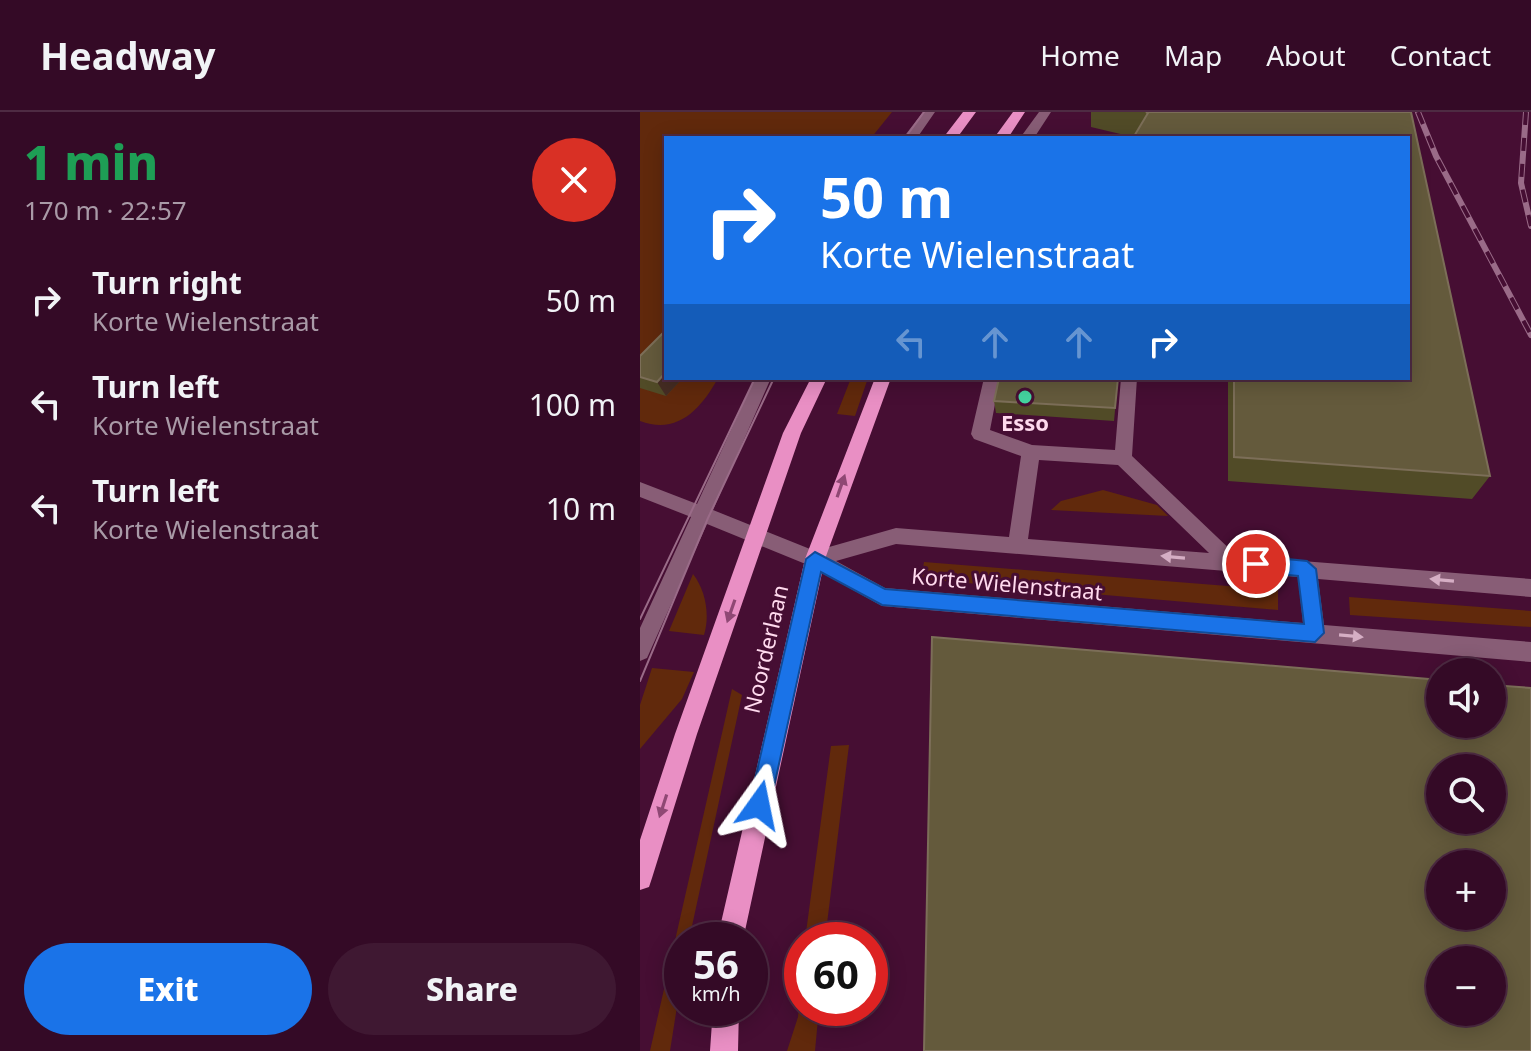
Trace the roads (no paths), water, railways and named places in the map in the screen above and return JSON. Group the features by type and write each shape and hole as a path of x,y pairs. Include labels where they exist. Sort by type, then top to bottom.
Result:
{"main road":[{"path":"952,136 970,112"},
{"path":"1002,136 1019,112"},
{"name":"Noorderlaan","path":"640,878 686,734 792,433 818,380"},
{"name":"Noorderlaan","path":"734,922 815,559 882,380"},
{"path":"724,1051 725,1026"}],"street":[{"path":"911,136 929,112"},
{"path":"1028,136 1045,112"},
{"path":"640,651 762,380"},
{"path":"992,380 980,434 1031,452 1123,458 1231,562"},
{"path":"1123,458 1129,380"},
{"path":"1018,544 1031,452"},
{"path":"640,489 815,559"},
{"name":"Korte Wielenstraat","path":"815,559 896,536 1531,588"},
{"name":"Korte Wielenstraat","path":"815,559 882,597 1531,652"},
{"path":"1307,569 1315,633"}],"tram line":[{"path":"906,136 924,112"},
{"path":"640,619 754,380"},
{"path":"640,681 708,518 773,380"}],"railway":[{"path":"1418,112 1436,156 1531,335"},
{"path":"1526,112 1521,183 1531,226"}],"place":[{"name":"Esso","path":"1025,397"}]}
